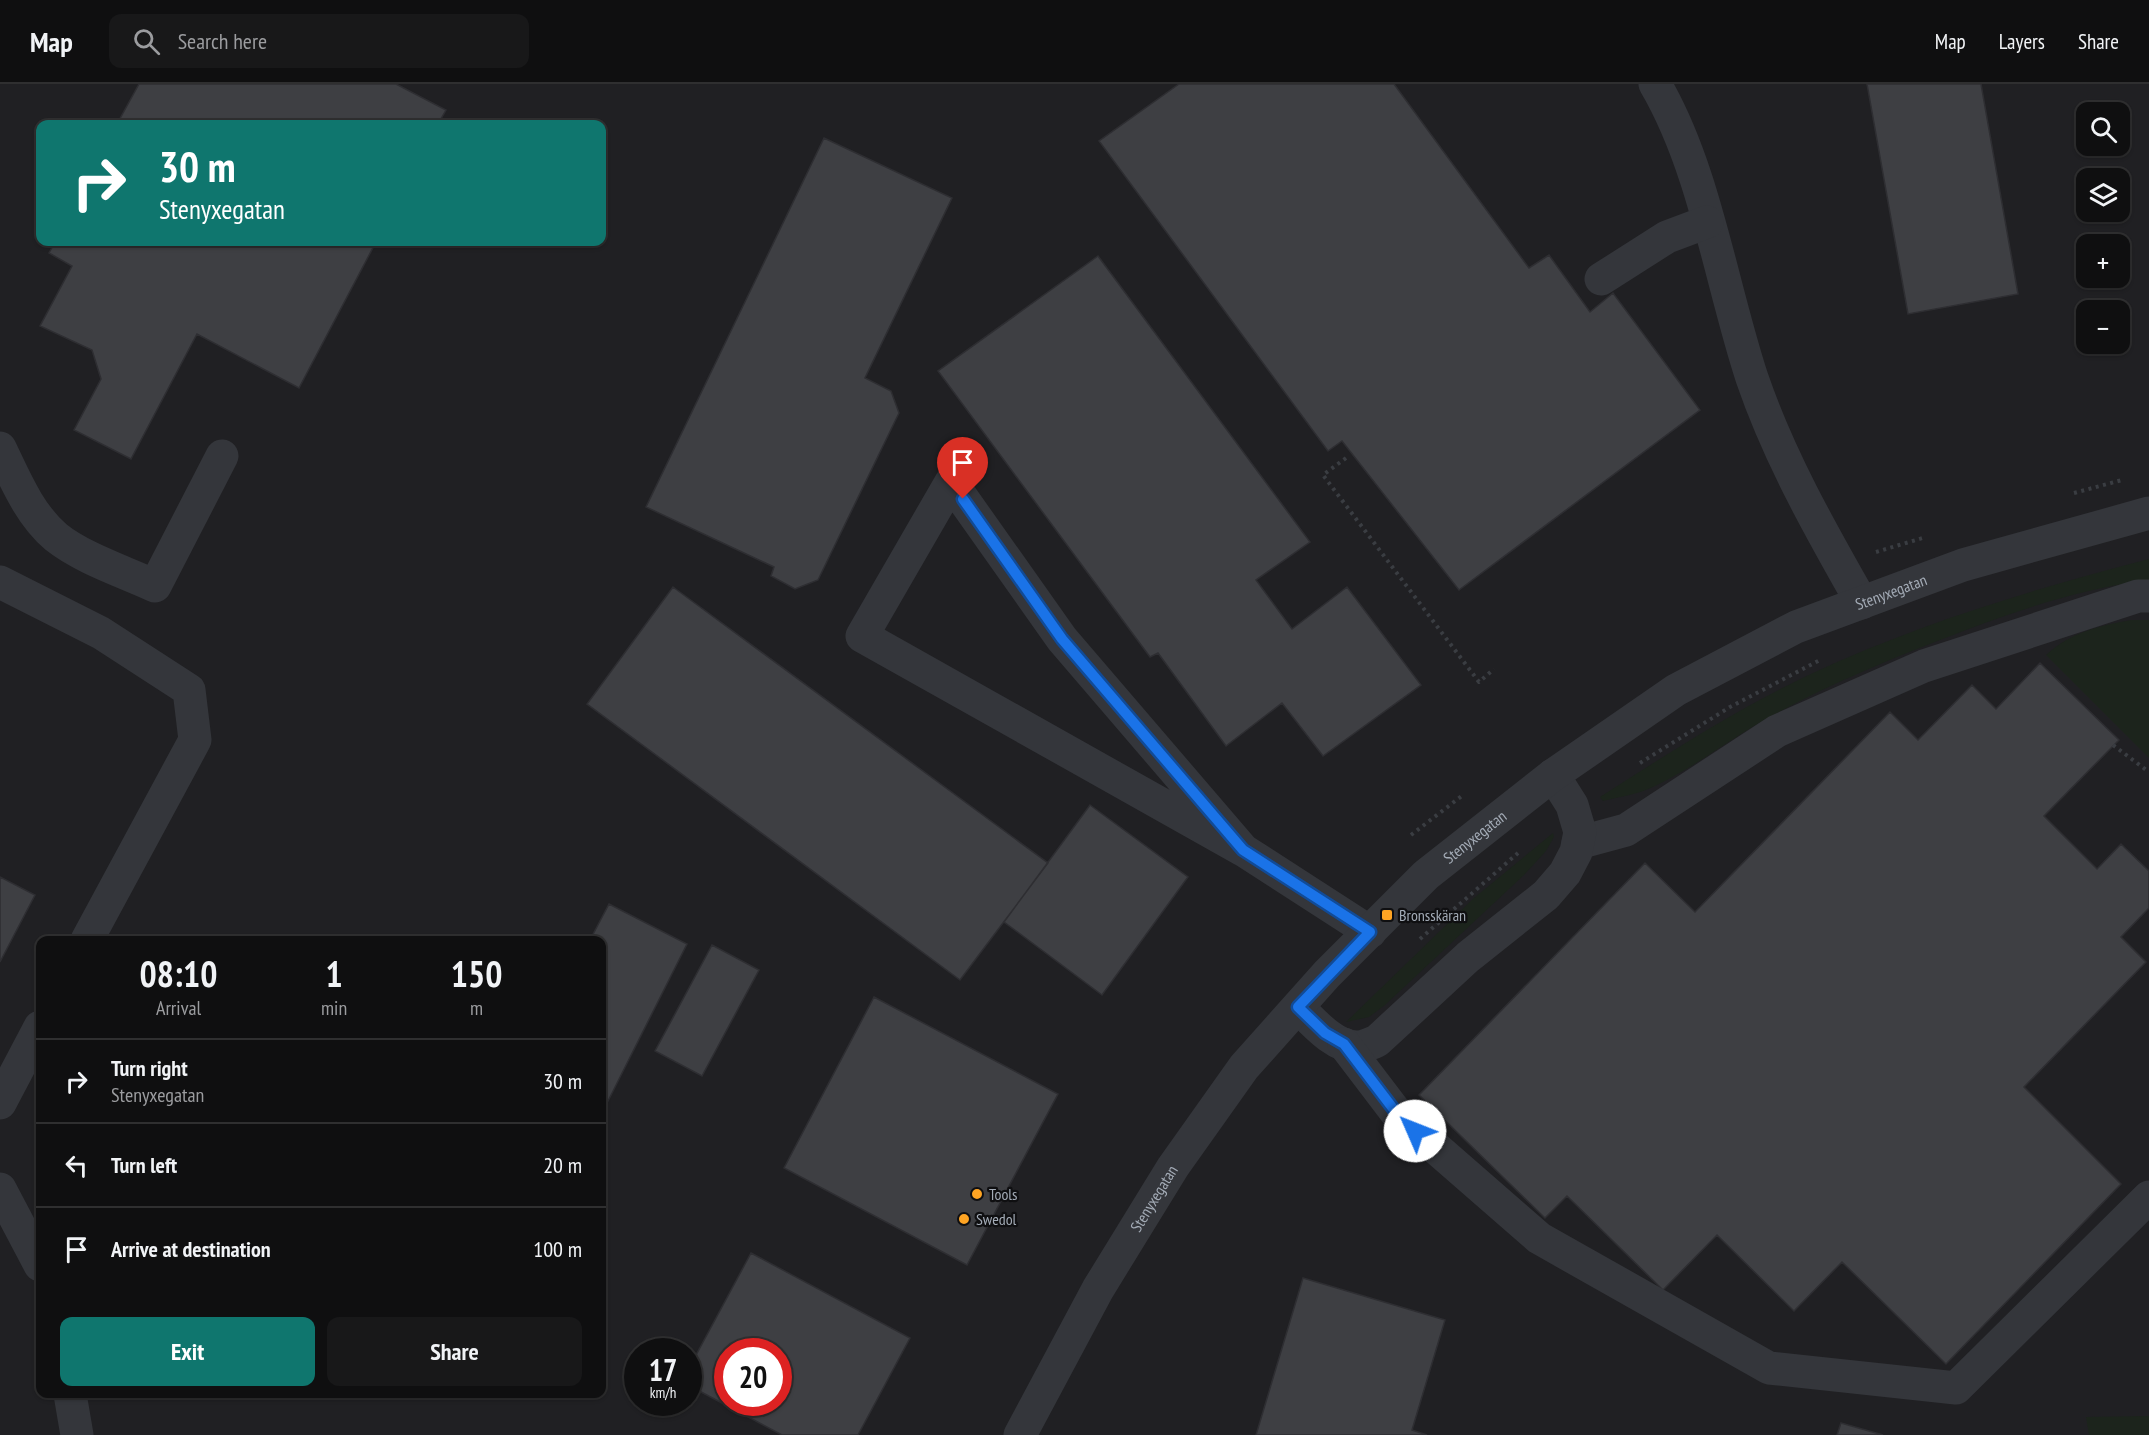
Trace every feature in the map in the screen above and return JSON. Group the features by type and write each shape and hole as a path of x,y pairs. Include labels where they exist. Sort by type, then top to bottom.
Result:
{"street":[{"path":"1655,84 1692,170 1752,377 1773,432 1862,603"},
{"path":"1601,279 1667,237 1707,222"},
{"path":"0,448 20,491 40,521 57,538 155,586 222,456"},
{"path":"1243,850 1062,639 951,482 862,636 1243,850 1370,932"},
{"name":"Stenyxegatan","path":"1020,1435 1098,1290 1173,1167 1244,1067 1298,1007 1426,875 1553,776 1676,690 1796,627 1963,565 2149,513"},
{"path":"0,582 101,633 189,690 195,740 89,936"},
{"path":"1578,843 1626,830 1777,731 1924,666 2138,596 2149,596"},
{"path":"1298,1007 1325,1033 1344,1044 1359,1047 1377,1041 1468,957 1546,895 1565,873 1578,843 1580,832 1572,806 1553,776"},
{"path":"0,1103 36,1036"},
{"path":"1344,1044 1398,1115 1539,1238 1769,1368 1956,1388 2149,1197"},
{"path":"0,1189 36,1257"},
{"path":"71,1398 77,1435"}],"path":[{"path":"1346,458 1323,475 1479,682 1494,669"},
{"path":"2113,745 2149,772"}],"shaded area":[{"path":"0,84 2149,84 2149,1435 0,1435"},
{"path":"2149,559 2149,580 2121,584 2040,604 1914,650 1788,707 1655,786 1603,801 1600,797 1731,716 1813,673 1854,655 1978,608"},
{"path":"2131,620 2149,620 2149,758 2046,655 2075,635"},
{"path":"1553,833 1554,837 1546,851 1524,875 1385,1005 1369,1017 1346,1022 1474,898"},
{"path":"2149,1416 2149,1435 2089,1435 2086,1417"}],"building":[{"path":"139,84 396,84 446,110 440,120 119,120"},
{"path":"1179,84 1394,84 1529,268 1549,255 1590,312 1613,293 1700,410 1459,590 1342,441 1328,451 1099,141"},
{"path":"1867,84 1981,84 2018,294 1908,314"},
{"path":"824,138 952,198 865,378 891,391 899,413 818,580 795,589 771,576 774,567 646,507"},
{"path":"53,246 374,246 299,388 197,334 131,459 74,430 101,379 92,350 40,326 72,266 49,253"},
{"path":"1098,256 1310,542 1256,580 1292,629 1347,587 1421,685 1323,756 1282,703 1226,746 1158,653 1150,657 938,371"},
{"path":"673,587 1048,863 960,980 587,704"},
{"path":"2040,663 2119,740 2044,816 2097,869 2121,844 2149,871 2149,908 2121,937 2146,962 2024,1087 2121,1184 1946,1364 1842,1262 1794,1311 1717,1235 1663,1290 1567,1196 1545,1218 1419,1095 1645,863 1695,912 1890,712 1918,740 1972,685 1996,709"},
{"path":"1090,805 1188,877 1102,995 1004,922"},
{"path":"0,877 35,895 0,962"},
{"path":"609,904 687,944 606,1105 606,936 592,936"},
{"path":"712,945 759,970 702,1076 655,1051"},
{"path":"874,997 1058,1094 967,1265 784,1168"},
{"path":"751,1253 910,1338 858,1435 782,1435 746,1416 792,1416 792,1338 714,1338 714,1399 702,1392 702,1344"},
{"path":"1303,1278 1445,1320 1412,1430 1427,1435 1256,1435"},
{"path":"1841,1423 1883,1435 1837,1435"}],"place":[{"name":"Bronsskäran","path":"1387,915"},
{"name":"Tools","path":"977,1194"},
{"name":"Swedol","path":"964,1219"}],"route":[{"path":"963,499 1062,639 1243,850 1370,932 1327,974 1298,1007 1325,1033 1344,1044 1398,1115 1415,1131"}]}
